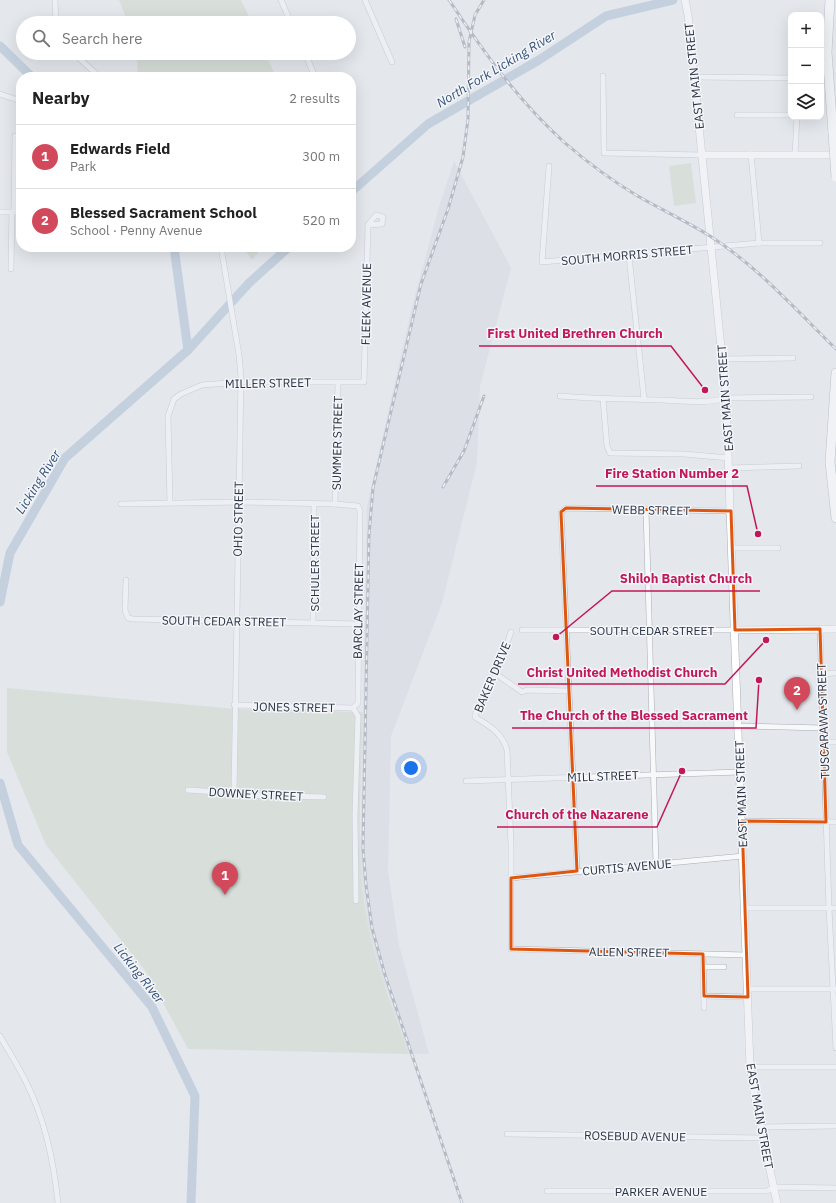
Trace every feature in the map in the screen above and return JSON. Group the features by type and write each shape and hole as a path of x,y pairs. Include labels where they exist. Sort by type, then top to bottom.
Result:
{"highway":[{"path":"830,1 827,52 836,177"},
{"path":"836,373 830,462 836,518"},
{"path":"832,443 836,467"}],"main road":[{"name":"EAST MAIN STREET","path":"685,0 688,15 726,398 750,1067 760,1127 777,1203"},
{"path":"702,155 836,154"},
{"path":"735,630 836,629"}],"street":[{"path":"55,0 56,16"},
{"path":"281,0 288,16"},
{"path":"365,0 392,62"},
{"path":"81,60 94,72"},
{"path":"308,60 313,72"},
{"path":"604,76 604,153 702,155"},
{"path":"694,77 788,78"},
{"path":"0,94 16,99"},
{"path":"737,115 788,115"},
{"path":"795,155 797,120"},
{"path":"11,269 14,136"},
{"path":"750,154 759,243"},
{"name":"SOUTH MORRIS STREET","path":"550,166 542,262 629,256 759,243 820,243"},
{"path":"0,212 13,212"},
{"name":"FLEEK AVENUE","path":"364,382 368,225"},
{"name":"OHIO STREET","path":"222,252 237,344 241,382 234,705 234,793"},
{"path":"629,256 644,399"},
{"path":"722,359 792,358"},
{"name":"MILLER STREET","path":"170,503 168,416 174,399 181,394 202,385 241,382 364,382"},
{"name":"SUMMER STREET","path":"335,504 338,383"},
{"path":"560,396 604,399 720,400 726,398 811,397"},
{"path":"604,399 607,451 612,454 684,454 729,458"},
{"path":"729,468 799,466"},
{"path":"121,504 238,502 335,504"},
{"name":"SCHULER STREET","path":"314,504 314,622"},
{"name":"BARCLAY STREET","path":"335,504 355,504 360,508 358,703 353,708"},
{"name":"WEBB STREET","path":"566,630 560,515 564,509 731,511"},
{"path":"646,510 656,864"},
{"path":"732,548 778,548"},
{"name":"SOUTH CEDAR STREET","path":"126,580 125,610 128,618 133,619 358,624"},
{"name":"TUSCARAWA STREET","path":"820,629 829,908 835,989 836,1048"},
{"name":"SOUTH CEDAR STREET","path":"522,630 735,630"},
{"path":"566,630 577,872"},
{"name":"BAKER DRIVE","path":"508,780 507,750 503,740 494,728 476,717 475,714 496,674 511,632"},
{"path":"822,674 836,673"},
{"path":"496,674 522,692 527,690 568,691"},
{"name":"JONES STREET","path":"234,705 353,708"},
{"path":"353,708 358,716 355,807 356,901"},
{"path":"738,726 824,728"},
{"path":"824,742 836,742"},
{"name":"MILL STREET","path":"466,781 740,772"},
{"path":"508,780 511,878"},
{"name":"DOWNEY STREET","path":"188,790 234,793 239,795 324,797"},
{"path":"742,821 836,822"},
{"name":"CURTIS AVENUE","path":"511,878 743,856"},
{"name":"ALLEN STREET","path":"511,878 511,949 746,955"},
{"path":"745,908 836,908"},
{"path":"703,954 704,1008"},
{"path":"703,967 724,967"},
{"path":"704,996 835,989"},
{"path":"0,1036 28,1085 38,1109 52,1162 58,1203"},
{"path":"750,1067 836,1067"},
{"path":"760,1127 836,1126"},
{"name":"ROSEBUD AVENUE","path":"507,1134 763,1138"},
{"name":"PARKER AVENUE","path":"547,1191 767,1191 774,1187 836,1188"}],"highlighted area":[{"path":"566,508 731,511 735,630 820,629 826,822 742,821 748,997 704,996 703,954 511,949 511,878 577,871 561,512"}],"shaded area":[{"path":"454,161 511,268 480,386 477,462 442,603 391,736 388,871 399,945 429,1054 409,1054 379,968 368,924 360,866 367,506 413,303 439,207"}],"green space":[{"path":"119,0 241,0 249,16 125,16"},
{"path":"137,60 268,60 274,72 138,72"},
{"path":"691,163 696,203 674,206 669,166"},
{"path":"246,252 259,252 252,260"},
{"path":"7,688 236,709 363,712 360,845 364,898 368,924 376,957 409,1054 188,1049 147,973 46,845 7,752"}],"waterway":[{"name":"North Fork Licking River","path":"356,188 428,124 539,60 606,16 673,0"},
{"path":"0,46 27,72"},
{"path":"175,252 188,350"},
{"name":"Licking River","path":"0,602 10,553 65,458 188,350 249,283 283,252"},
{"name":"Licking River","path":"0,783 18,845 152,1007 195,1096 191,1203"}],"railway":[{"path":"449,0 502,75 532,111 565,143 599,170 627,189 710,236 727,248 776,289 836,349"},
{"path":"462,1203 385,975 372,928 363,848 369,535 373,488 421,284 448,209 463,157 468,119 469,42 475,15 484,0"},
{"path":"456,19 465,47"},
{"path":"443,487 464,451 484,396"}],"place":[{"name":"First United Brethren Church","path":"705,390"},
{"name":"Fire Station Number 2","path":"758,534"},
{"name":"Shiloh Baptist Church","path":"556,637"},
{"name":"Christ United Methodist Church","path":"766,640"},
{"name":"The Church of the Blessed Sacrament","path":"759,680"},
{"name":"Blessed Sacrament School","path":"797,710"},
{"name":"Church of the Nazarene","path":"682,771"},
{"name":"Edwards Field","path":"225,895"}]}
